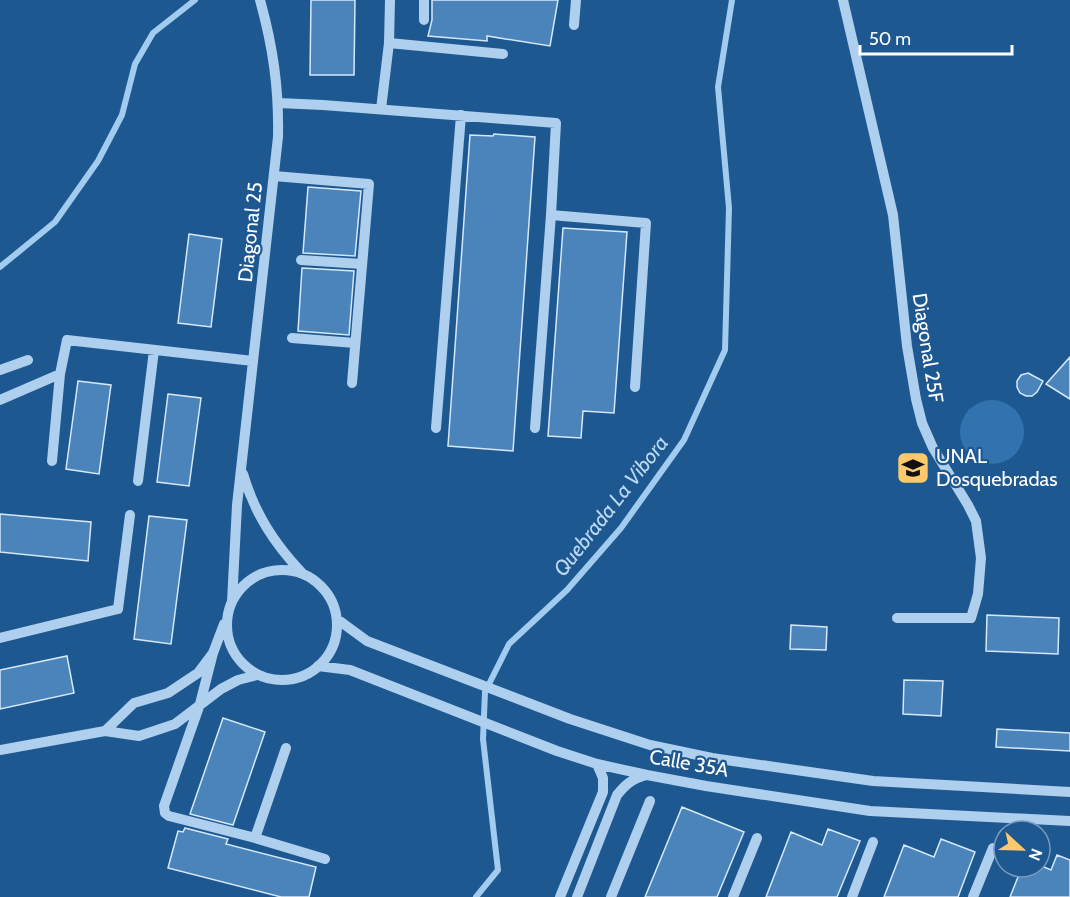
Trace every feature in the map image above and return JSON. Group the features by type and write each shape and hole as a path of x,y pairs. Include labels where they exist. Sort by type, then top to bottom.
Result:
{"street":[{"name":"Diagonal 25","path":"232,602 242,469 274,176 278,103 272,42 260,0"},
{"path":"381,109 389,44 390,0"},
{"path":"424,0 424,20"},
{"path":"574,25 576,0"},
{"name":"Diagonal 25F","path":"843,0 893,215 915,399 933,448 976,521 981,558 978,594 971,618 897,618"},
{"path":"389,44 503,54"},
{"path":"278,103 556,123 535,428"},
{"path":"436,428 461,115"},
{"path":"274,176 369,184 352,383"},
{"path":"551,215 646,223 635,387"},
{"path":"301,260 362,264"},
{"path":"292,338 356,343"},
{"path":"52,461 60,374 67,340 253,362"},
{"path":"138,481 154,350"},
{"path":"0,370 28,360"},
{"path":"0,400 60,374"},
{"name":"Diagonal 25","path":"242,469 250,499 264,526 281,551 302,573"},
{"path":"0,638 118,609 130,515"},
{"path":"227,618 227,635 233,651 243,665 257,675 273,680 289,680 305,676 329,653 336,637 337,619 333,604 326,591 315,580 302,573 286,570 269,571 254,577 241,588 232,602 213,653 200,704 164,806 165,813 325,859"},
{"name":"Calle 35A","path":"337,619 367,641 570,719 650,745 712,758 873,781 1070,792"},
{"path":"105,731 134,703 168,693 198,673 213,653"},
{"name":"Calle 35A","path":"318,666 350,670 557,751 597,764 646,775 870,811 1070,821"},
{"path":"0,750 105,731 139,736 175,724 221,689 238,680 257,675"},
{"path":"255,838 286,748"},
{"path":"560,897 603,792 603,778 597,764"},
{"path":"577,897 617,795 625,784 646,775"},
{"path":"611,897 650,801"},
{"path":"733,897 757,838"},
{"path":"852,897 873,842"},
{"path":"973,897 992,850"}],"shaded area":[{"path":"986,400 998,400 1015,409 1022,420 1024,432 1022,444 1015,455 998,464 986,464 974,459 965,450 960,438 960,426 965,414 974,405"}],"building":[{"path":"311,0 355,0 354,75 310,75"},
{"path":"432,0 558,0 550,46 487,36 487,41 428,36 432,20"},
{"path":"494,134 535,137 513,451 448,446 470,135 493,136"},
{"path":"308,187 361,191 355,256 303,253"},
{"path":"563,228 627,232 614,413 583,411 581,438 548,436"},
{"path":"189,234 222,239 211,327 178,323"},
{"path":"302,268 354,271 349,335 298,331"},
{"path":"1070,357 1070,399 1046,384"},
{"path":"1028,373 1043,381 1032,396 1020,393 1017,387 1017,381 1021,375"},
{"path":"78,381 111,385 99,474 66,469"},
{"path":"168,394 201,398 189,486 157,482"},
{"path":"0,514 91,522 88,561 0,552"},
{"path":"149,516 187,520 171,644 134,639"},
{"path":"987,615 1059,618 1058,654 986,651"},
{"path":"791,625 827,627 826,650 790,649"},
{"path":"67,656 74,693 0,709 0,670"},
{"path":"904,680 943,681 941,716 903,714"},
{"path":"223,718 265,732 233,825 190,814"},
{"path":"997,729 1070,733 1070,751 996,747"},
{"path":"682,807 744,832 717,897 645,897"},
{"path":"185,828 228,839 226,844 316,867 309,897 281,897 168,868 178,831 183,832"},
{"path":"828,829 860,841 837,897 766,897 791,832 822,845"},
{"path":"941,839 975,852 958,897 884,897 904,845 934,857"},
{"path":"1057,855 1070,860 1070,897 1010,897 1017,879 1052,879 1052,868"}],"waterway":[{"path":"0,267 55,222 98,161 122,115 135,64 153,33 195,0"},
{"name":"Quebrada La Vibora","path":"476,897 498,870 483,739 485,692 509,644 567,590 621,528 684,440 725,350 729,208 718,87 732,0"}],"place":[{"name":"UNAL Dosquebradas","path":"913,468"}]}
